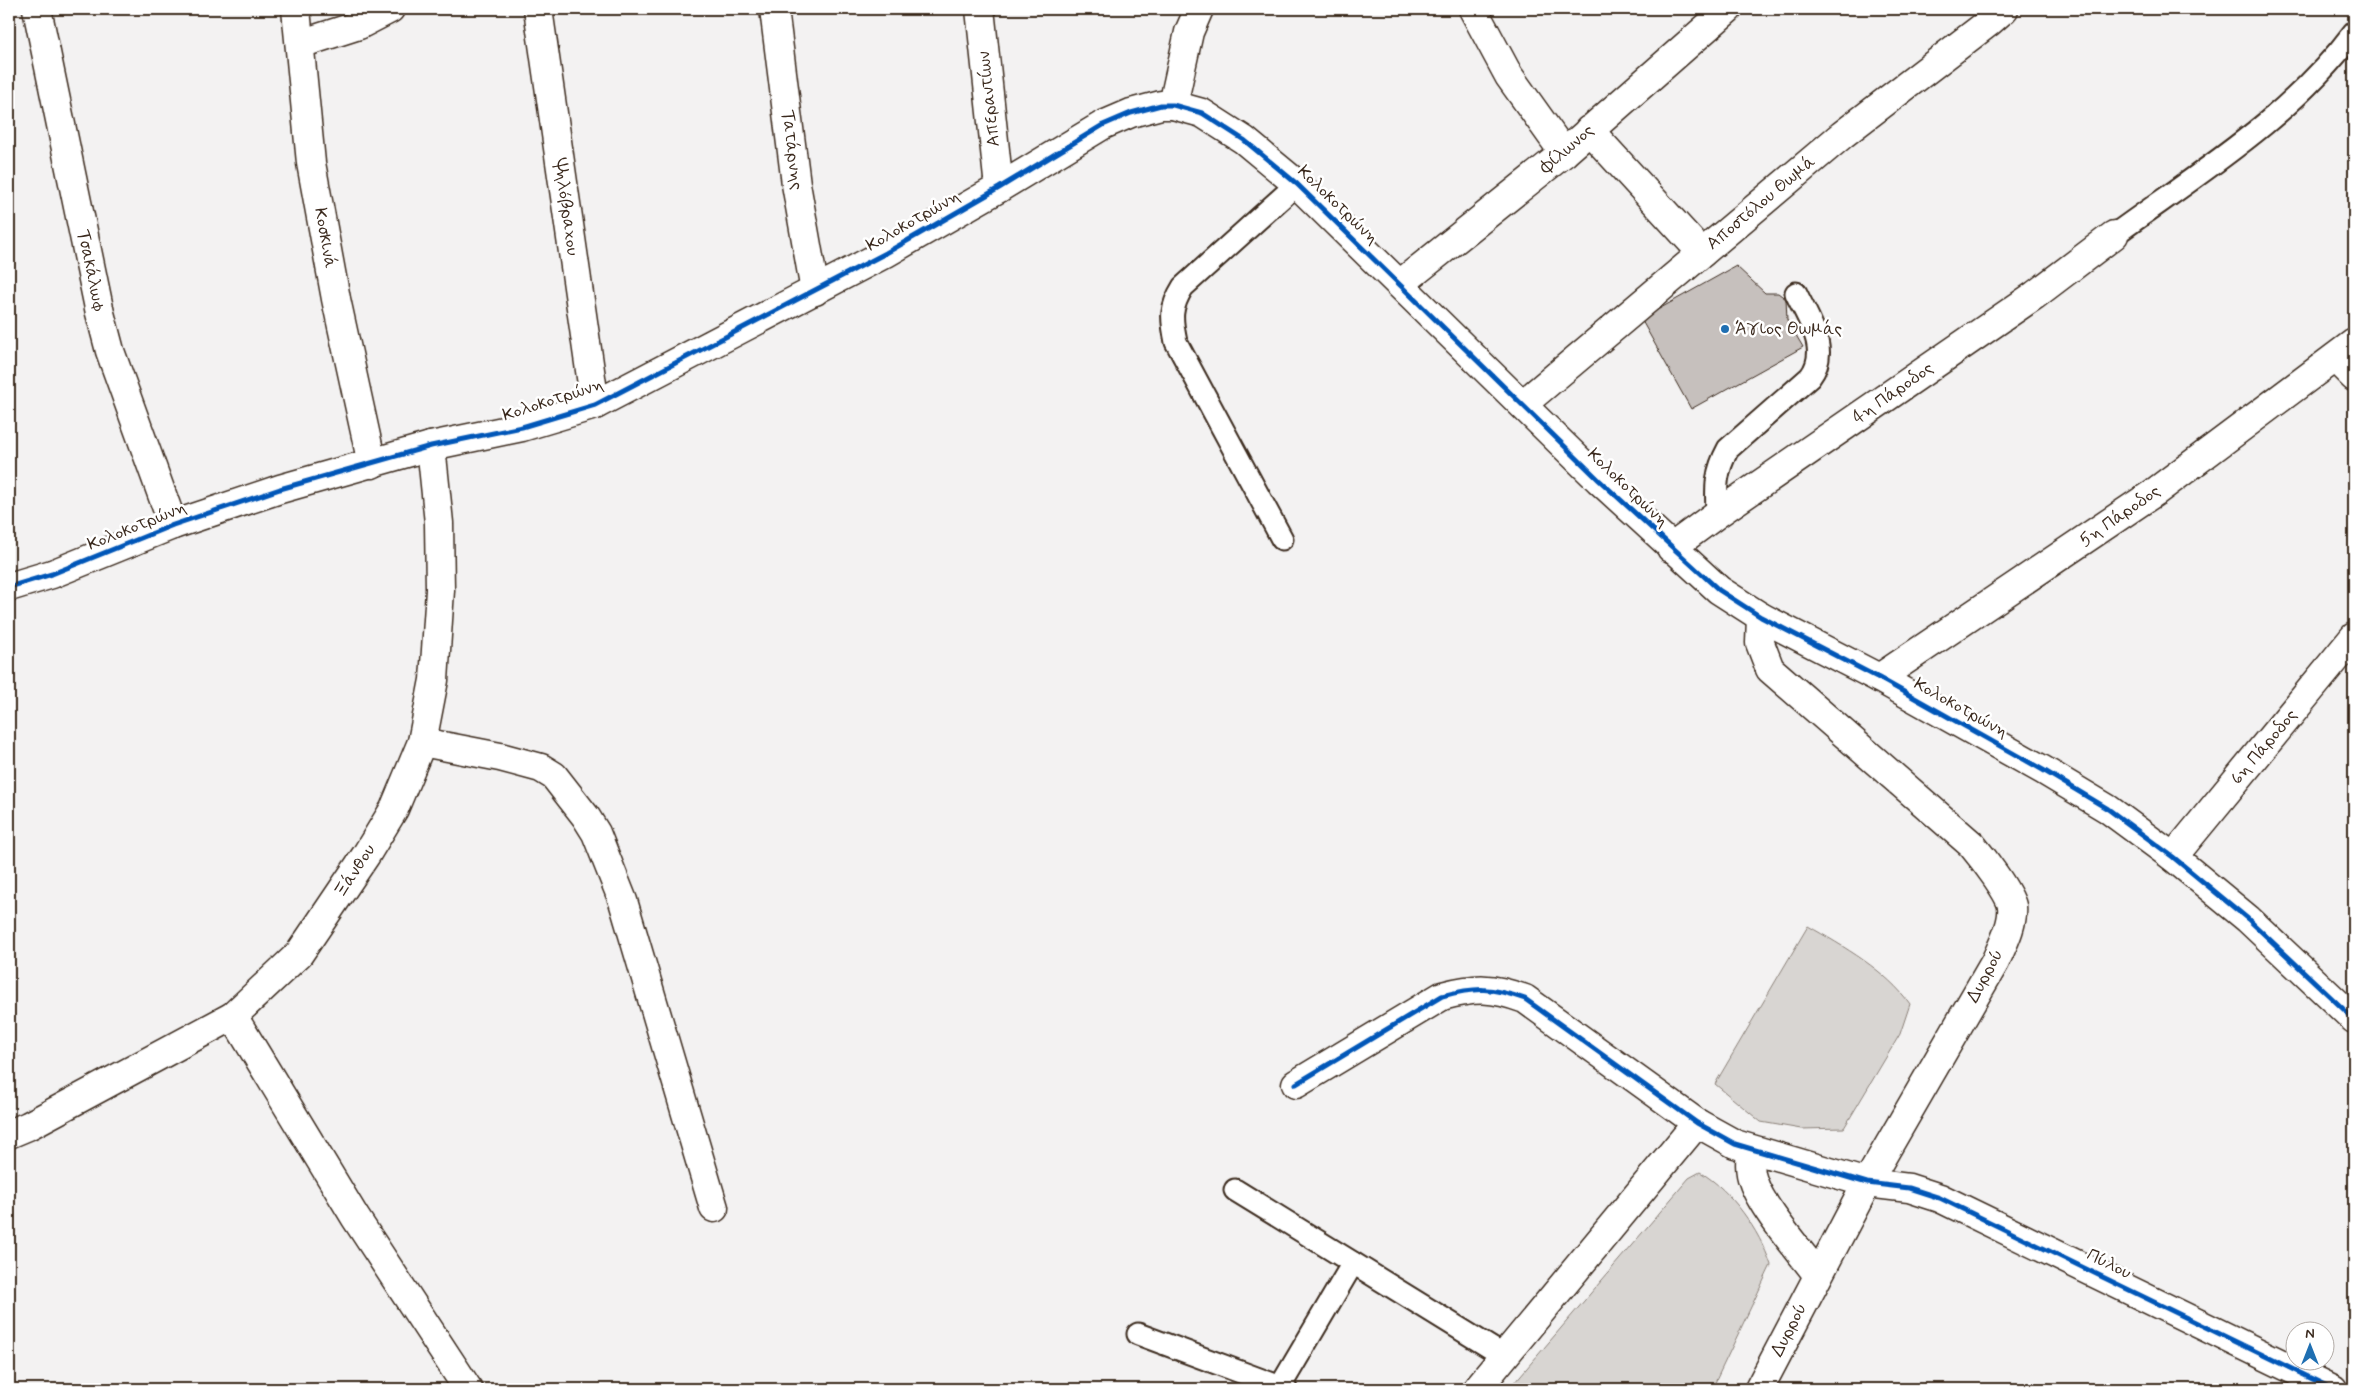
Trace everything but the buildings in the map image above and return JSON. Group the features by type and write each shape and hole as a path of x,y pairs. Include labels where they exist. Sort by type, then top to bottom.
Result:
{"street":[{"name":"Τσακάλωφ","path":"38,9 100,313 110,351 173,525"},
{"name":"Κοσκινά","path":"296,9 311,164 336,299 372,464"},
{"path":"300,44 360,26 390,9"},
{"name":"Ψηλόβραχου","path":"538,9 594,405"},
{"name":"Τατάρνης","path":"774,9 796,184 815,291"},
{"name":"Απεραντίων","path":"980,9 999,188"},
{"path":"1173,105 1187,39 1199,9"},
{"path":"1472,9 1517,88 1564,153"},
{"name":"Φίλωνος","path":"1400,284 1564,153 1728,9"},
{"name":"Αποστόλου Θωμά","path":"1523,404 1842,135 1988,24 2004,9"},
{"name":"Κολοκοτρώνη","path":"9,588 62,570 173,525 280,489 431,446 522,427 594,405 815,291 999,188 1103,125 1147,108 1173,105 1202,113 1221,125 1244,140 1298,184 1672,548 1719,590 1761,617 1879,678 2043,770 2108,809 2173,857 2248,919 2353,1017"},
{"path":"1589,130 1702,253"},
{"name":"4η Πάροδος","path":"1672,548 1717,514 2035,295 2114,235"},
{"path":"2345,350 2354,377"},
{"name":"5η Πάροδος","path":"1879,678 2155,492 2345,350"},
{"name":"Ξάνθου","path":"9,1134 28,1126 233,1016 299,954 366,855 394,809 422,742 434,680 440,590 438,523 431,446"},
{"name":"Δυρρού","path":"1759,1389 1817,1274 1867,1183 1995,962 2009,927 2012,906 1990,868 1972,845 1770,669 1760,643 1761,617"},
{"name":"6η Πάροδος","path":"2173,857 2354,637"},
{"path":"422,742 500,757 541,768 554,776 586,817 596,833 623,901 714,1208"},
{"name":"Πύλου","path":"1296,1084 1442,996 1469,989 1499,990 1524,1000 1698,1123 1735,1144 1750,1150 1867,1183 1909,1188 1940,1198 2332,1389"},
{"path":"233,1016 355,1217 468,1389"},
{"path":"1477,1389 1698,1123"},
{"path":"1750,1150 1751,1174 1756,1189 1790,1240 1817,1274"}],"lane":[{"path":"2114,235 2272,120 2314,80 2354,32"},
{"path":"1282,539 1176,342 1172,320 1174,301 1183,287 1298,184"},
{"path":"1717,514 1716,477 1720,463 1728,449 1817,368 1820,356 1818,341 1796,293"},
{"path":"1235,1190 1504,1356"},
{"path":"1138,1334 1283,1388 1353,1263"}],"shaded area":[{"path":"1808,926 1864,960 1889,981 1910,1004 1900,1034 1844,1128 1801,1129 1761,1122 1715,1084"},
{"path":"1700,1172 1723,1190 1743,1212 1759,1238 1771,1265 1712,1389 1509,1389 1689,1178"}],"cycle path":[{"path":"9,587 52,574 173,525 280,489 431,446 522,427 595,405 886,253 1103,125 1131,113 1161,105 1173,105 1202,113 1244,140 1297,184 1599,480 1719,590 1761,617 1879,678 2043,770 2108,809 2173,857 2248,919 2354,1019"},
{"path":"1296,1084 1442,996 1475,990 1503,992 1525,999 1697,1123 1735,1144 1867,1183 1909,1188 1940,1198 2333,1389"}],"place":[{"name":"Άγιος Θωμάς","path":"1725,329"}]}
